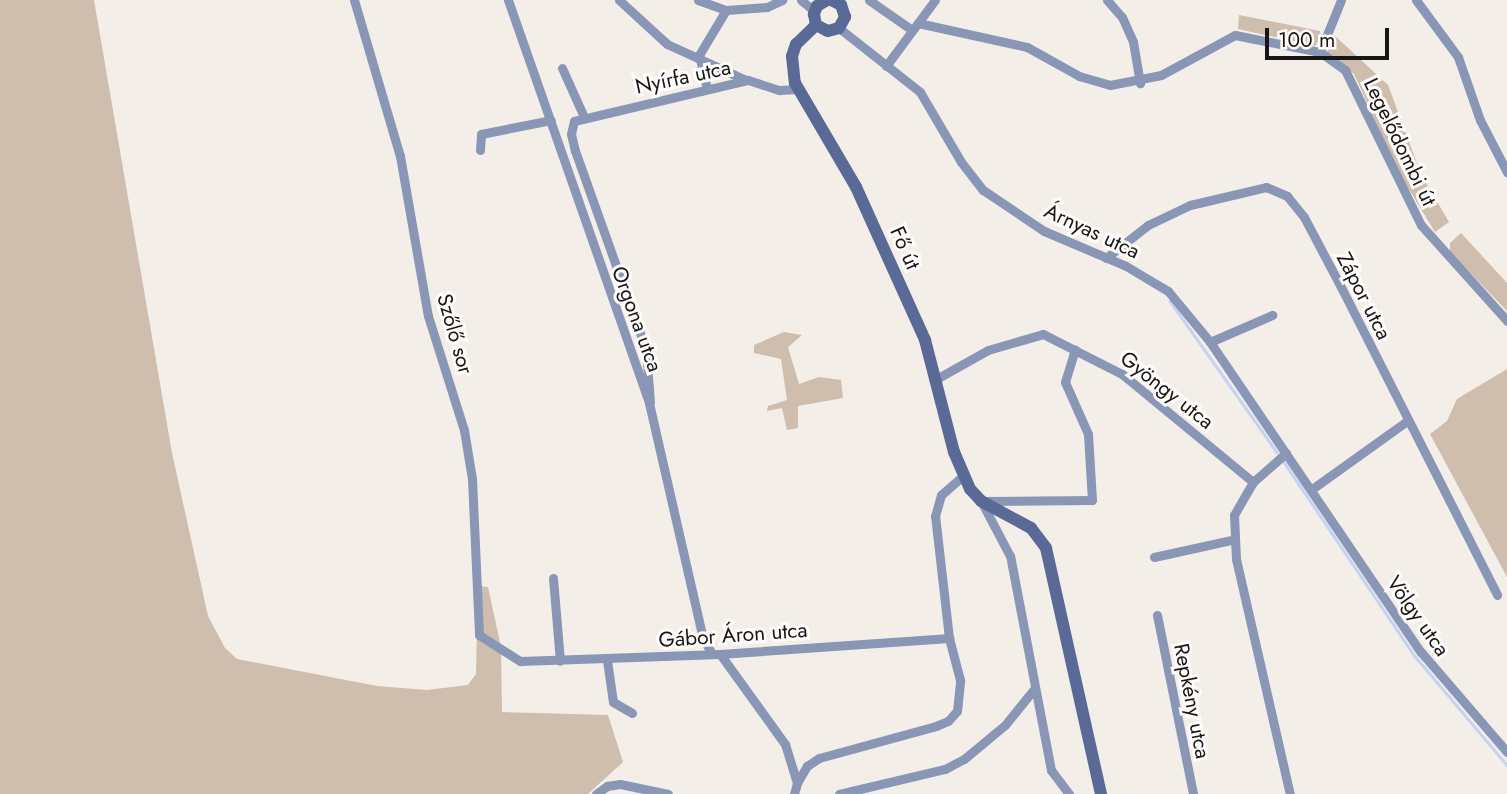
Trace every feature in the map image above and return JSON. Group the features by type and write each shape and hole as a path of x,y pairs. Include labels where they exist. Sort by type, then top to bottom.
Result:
{"main road":[{"path":"829,3 845,17 839,28 828,31 816,25 829,3"},
{"name":"Fő út","path":"816,25 796,44 792,56 798,89 871,219 938,379 963,477 981,500 1031,528 1046,548 1101,794"}],"street":[{"name":"Szőlő sor","path":"354,0 400,156 428,316 464,430 472,479 476,626 480,635 520,661"},
{"name":"Orgona utca","path":"508,0 649,403 703,638 785,744 797,783"},
{"path":"619,0 644,27 699,60 748,80"},
{"path":"698,0 726,10 767,7 782,0"},
{"path":"801,0 829,3"},
{"path":"869,0 915,27"},
{"path":"886,66 935,0"},
{"path":"1107,0 1122,17 1133,42 1140,83"},
{"path":"1320,52 1341,0"},
{"path":"1416,0 1458,57 1480,120 1507,172"},
{"path":"707,89 699,60 726,10"},
{"name":"Legelődombi út","path":"915,27 1027,47 1079,76 1100,82 1140,83 1235,34 1320,52 1345,70 1422,225 1507,320"},
{"name":"Árnyas utca","path":"839,28 920,92 961,162 983,190 1044,231 1106,258 1168,291 1210,342 1312,489"},
{"path":"562,68 579,119 570,134 575,151 646,350 649,403"},
{"name":"Nyírfa utca","path":"579,119 748,80 768,83 779,90 798,89"},
{"path":"480,150 481,134 551,120"},
{"name":"Zápor utca","path":"1106,258 1147,225 1190,205 1244,190 1278,191 1304,217 1497,595"},
{"path":"1210,342 1272,316"},
{"name":"Gyöngy utca","path":"938,379 981,353 1038,332 1122,374 1253,482"},
{"path":"981,500 1092,500 1088,434 1065,382 1075,350"},
{"path":"1312,489 1407,421"},
{"path":"1286,453 1253,482 1234,515 1235,539 1290,794"},
{"path":"794,794 807,766 819,758 948,722 960,695 948,638 936,505 941,495 963,477"},
{"name":"Völgy utca","path":"1312,489 1421,652 1507,752"},
{"name":"Fő út","path":"981,500 1010,555 1051,770 1069,794"},
{"path":"1154,556 1235,539"},
{"path":"553,578 560,661"},
{"name":"Repkény utca","path":"1157,615 1193,794"},
{"name":"Gábor Áron utca","path":"520,661 607,660 948,638"},
{"path":"607,660 613,702 632,713"},
{"path":"839,794 944,769 964,759 1005,725 1034,689"},
{"path":"596,794 607,786 620,784 668,794"}],"shaded area":[{"path":"0,0 94,0 172,453 208,616 225,648 237,659 377,686 427,690 468,685 476,674 478,586 488,587 501,647 502,712 608,715 623,762 588,794 0,794"},
{"path":"1239,15 1320,31 1321,37 1315,46 1238,29"},
{"path":"1334,35 1388,85 1421,174 1449,222 1435,232 1399,173 1354,74 1327,52"},
{"path":"1461,233 1507,283 1507,311 1450,252 1450,243"},
{"path":"784,332 802,335 788,347 799,384 819,377 841,380 843,398 798,406 798,428 787,430 782,408 767,411 768,406 787,400 781,359 754,353 754,345"},
{"path":"1507,369 1507,577 1430,434 1447,421 1457,399"}],"waterway":[{"path":"1170,301 1277,452"},
{"path":"1284,462 1415,656 1507,765"}]}
